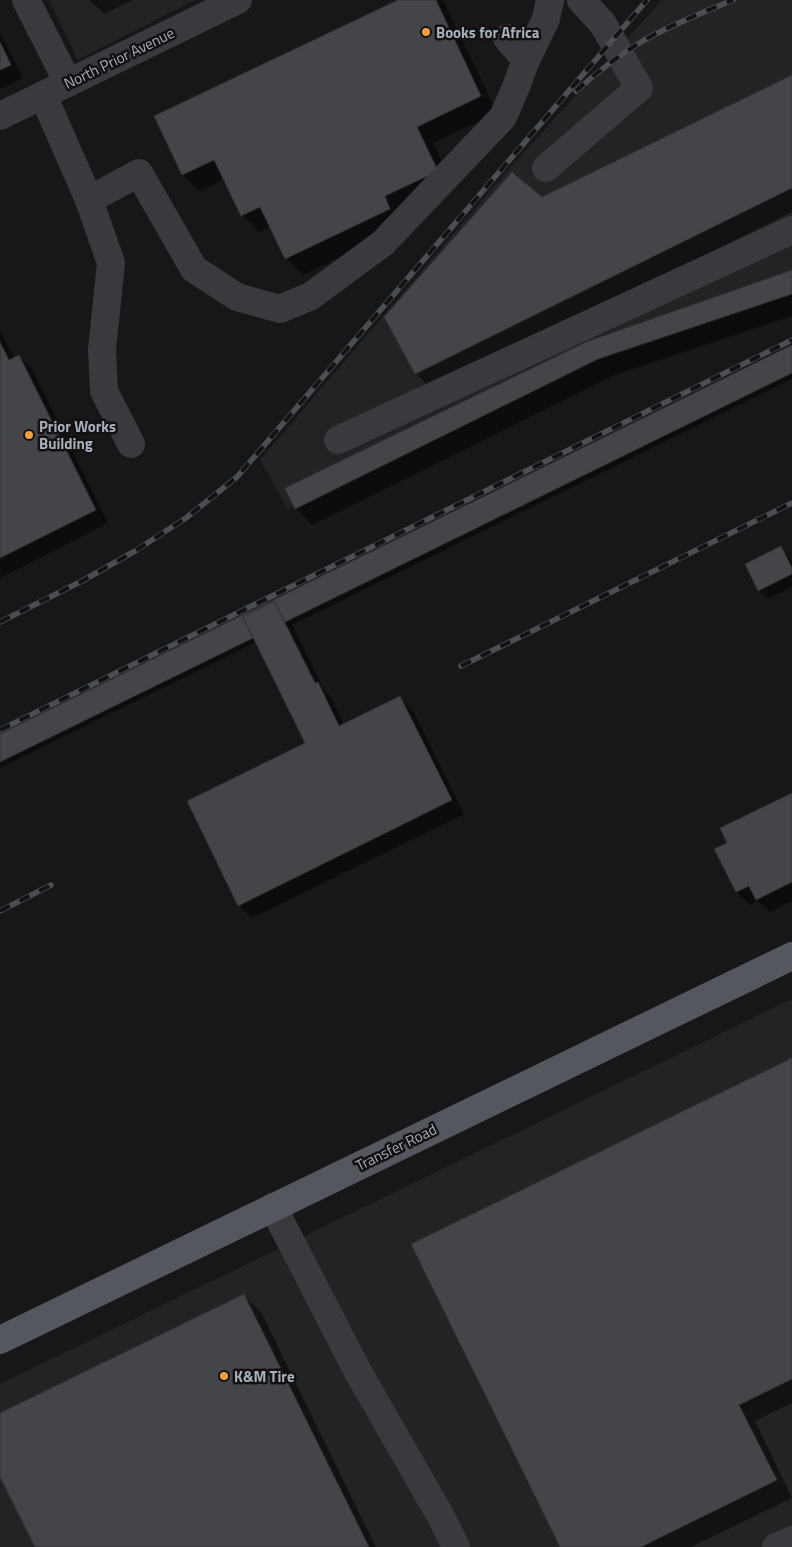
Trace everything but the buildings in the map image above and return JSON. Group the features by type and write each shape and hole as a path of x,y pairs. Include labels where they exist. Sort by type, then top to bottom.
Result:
{"main road":[{"name":"Transfer Road","path":"0,1340 792,956"}],"street":[{"path":"26,0 68,83"},
{"name":"North Prior Avenue","path":"0,116 238,0"},
{"path":"89,200 138,174 194,269 237,297 280,309 311,296 383,243 503,117 526,60 546,19 550,0"},
{"path":"546,168 639,88 603,24 581,0"},
{"path":"507,38 526,60"},
{"path":"43,95 89,200 111,263 102,349 104,391 131,444"},
{"path":"338,440 792,230"},
{"path":"273,1207 357,1370 440,1515 456,1547"},
{"path":"776,1547 792,1540"}],"shaded area":[{"path":"49,0 195,0 78,60"},
{"path":"662,0 792,0 792,293 596,356 288,510 260,460 508,170"},
{"path":"792,999 792,1547 0,1547 0,1384"}],"railway":[{"path":"0,622 84,580 135,551 186,518 237,477 647,0"},
{"path":"576,91 607,65 641,42 733,0"},
{"path":"0,730 792,340"},
{"path":"461,666 792,503"},
{"path":"0,911 51,885"}],"place":[{"name":"Books for Africa","path":"426,32"},
{"name":"Prior Works Building","path":"29,435"},
{"name":"K&M Tire","path":"224,1376"}]}
